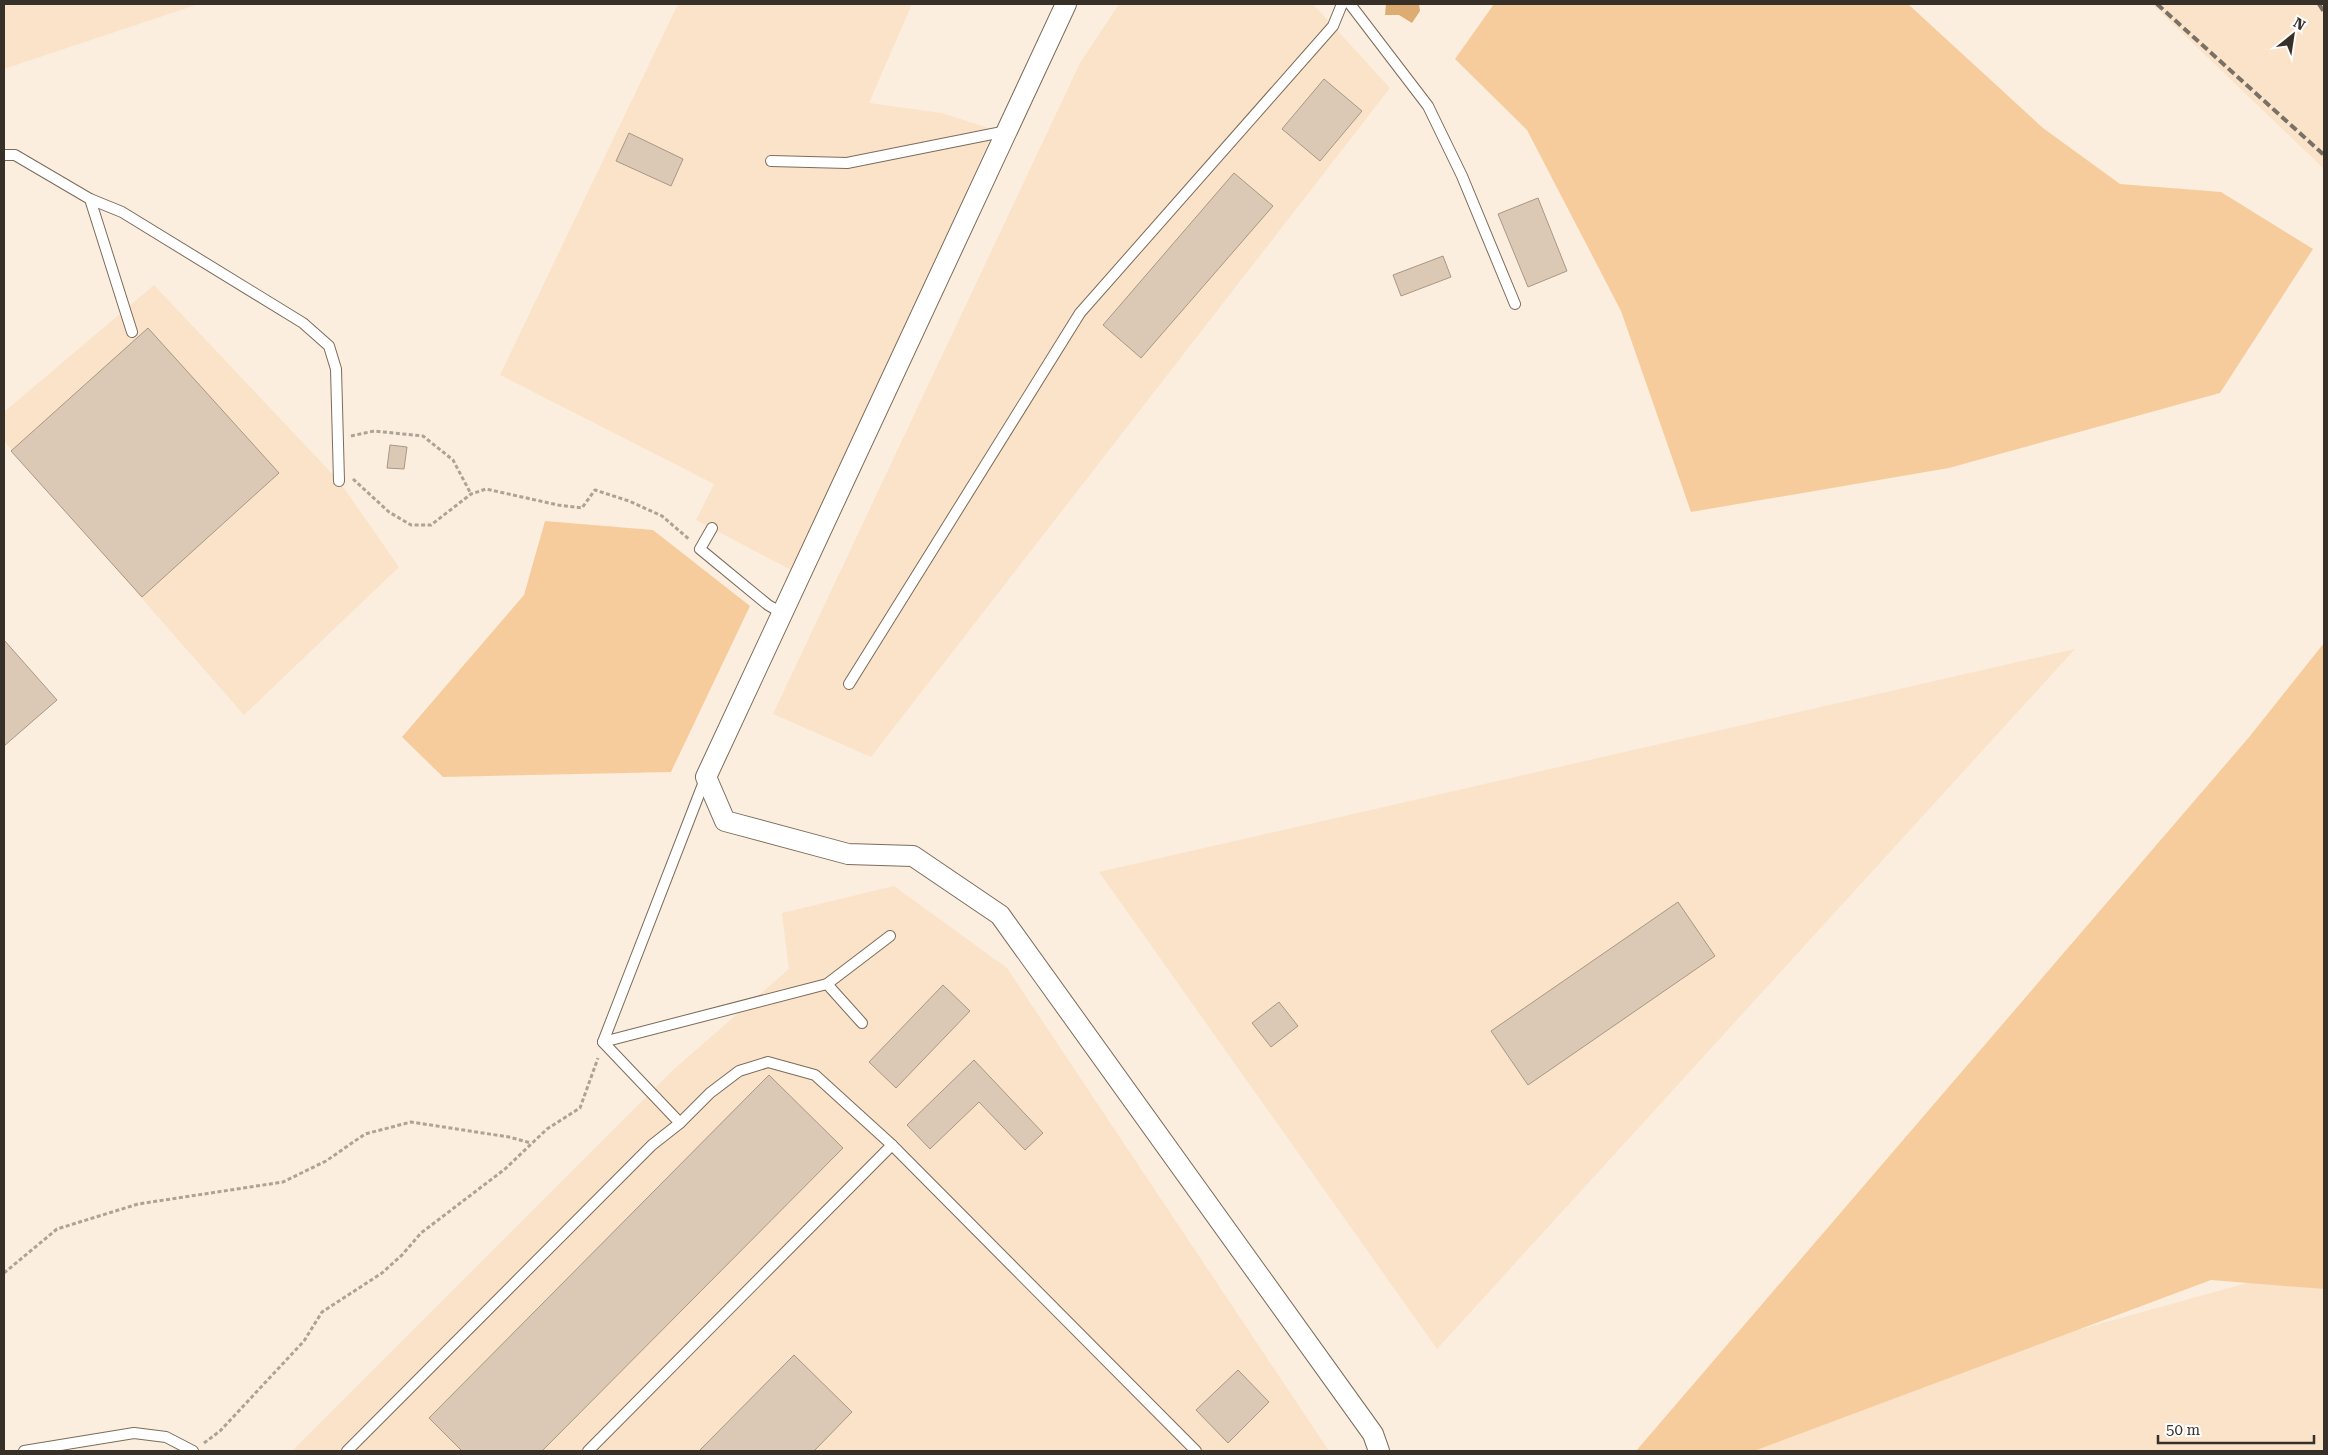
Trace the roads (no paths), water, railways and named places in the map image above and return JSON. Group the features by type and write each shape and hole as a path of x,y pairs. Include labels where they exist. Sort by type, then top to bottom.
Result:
{"street":[{"path":"1066,4 706,777 725,821 848,854 913,856 1000,915 1373,1434 1379,1451"}],"lane":[{"path":"849,684 1080,312 1333,26 1342,4"},
{"path":"1350,4 1428,106 1462,176 1515,304"},
{"path":"771,161 848,164 1007,131"},
{"path":"4,155 15,155 90,199 130,217 303,323 329,346 336,369 339,481"},
{"path":"90,199 132,332"},
{"path":"712,528 700,549 768,605 782,613"},
{"path":"603,1042 706,777"},
{"path":"603,1042 827,984 890,936"},
{"path":"827,984 862,1023"},
{"path":"603,1042 680,1123"},
{"path":"347,1451 652,1145 739,1071 768,1062 815,1076 892,1145 1196,1451"},
{"path":"588,1451 892,1145"},
{"path":"24,1451 134,1434 166,1437 193,1451"}],"railway":[{"path":"2157,4 2324,155"},
{"path":"2319,4 2324,12"}]}
